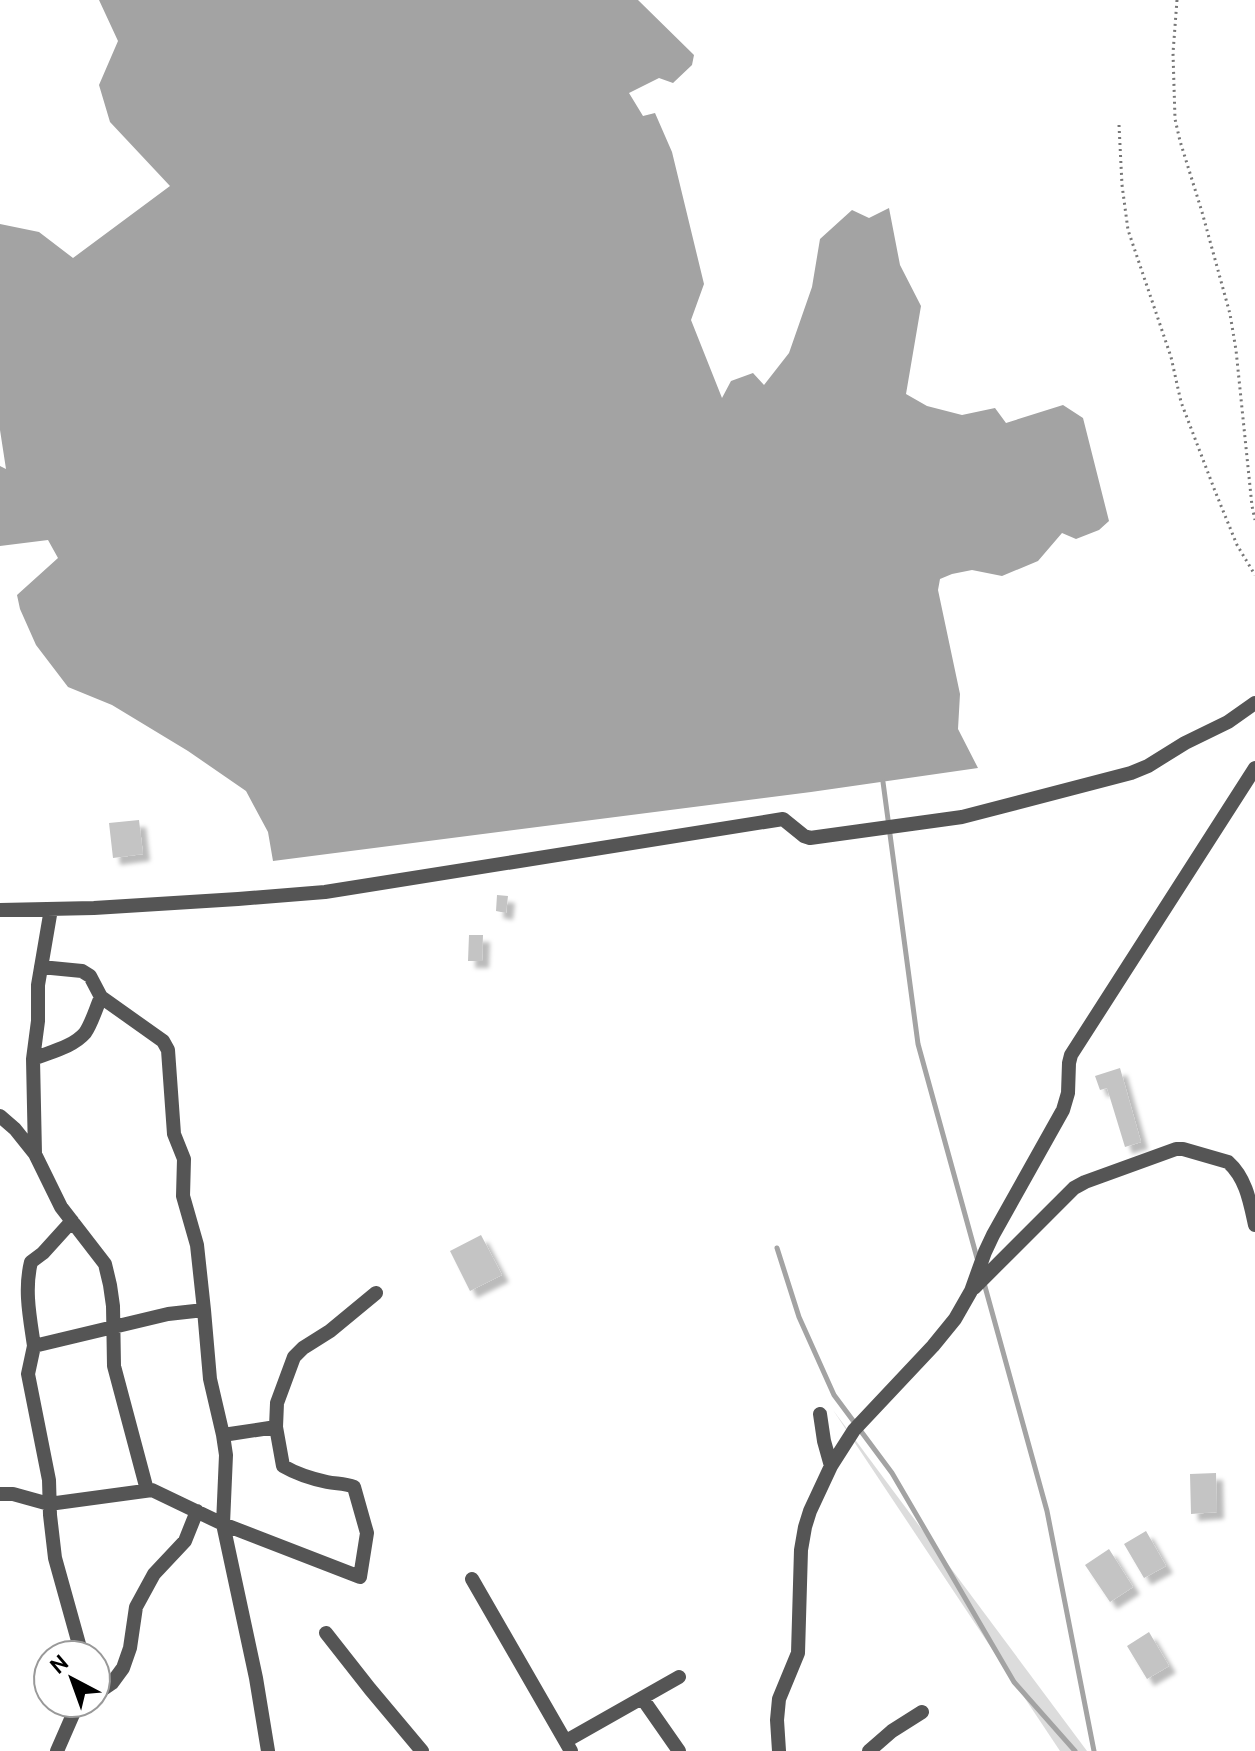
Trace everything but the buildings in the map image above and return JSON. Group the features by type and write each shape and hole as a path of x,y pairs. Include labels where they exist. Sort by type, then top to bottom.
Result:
{"street":[{"path":"0,910 325,892 783,819 810,838 962,817 1140,770 1193,738 1228,722 1255,703"},
{"path":"779,1751 779,1699 798,1653 803,1537 810,1511 831,1466 854,1430 947,1330 971,1291 993,1235 1063,1110 1068,1093 1071,1055 1255,768"},
{"path":"35,1154 33,1059 38,1021 38,985 51,909"},
{"path":"41,967 82,971 90,976 101,997 163,1041 168,1050 174,1134 184,1159 183,1196 197,1245 210,1379 227,1466 223,1524 259,1691 268,1751"},
{"path":"33,1059 76,1041 86,1031 101,997"},
{"path":"0,1116 35,1154 61,1207 105,1264 110,1285 114,1366 147,1490"},
{"path":"971,1291 1074,1188 1169,1151 1183,1149 1228,1162 1237,1171 1253,1199 1255,1225"},
{"path":"72,1221 31,1262 28,1306 34,1346 28,1374 49,1480 55,1558 78,1639"},
{"path":"0,1494 13,1494 49,1504 147,1490 157,1492 223,1524 360,1577 367,1533 354,1487 321,1480 283,1466 276,1427 277,1403 294,1357 376,1293"},
{"path":"34,1346 168,1314 204,1310"},
{"path":"820,1414 831,1466"},
{"path":"223,1435 276,1427"},
{"path":"112,1683 123,1668 130,1648 136,1607 154,1574 185,1541 197,1511"},
{"path":"472,1579 568,1746 679,1677"},
{"path":"326,1633 422,1751"},
{"path":"642,1698 679,1751"},
{"path":"869,1751 892,1731 922,1712"},
{"path":"57,1751 72,1719"}],"path":[{"path":"1177,0 1173,53 1175,119 1230,314 1255,520"},
{"path":"1119,125 1128,230 1171,357 1181,402 1237,545 1255,575"}],"shaded area":[{"path":"99,0 638,0 694,55 692,65 673,83 659,78 629,93 643,116 655,113 672,152 704,284 691,320 722,398 731,381 753,373 764,385 789,353 812,287 820,239 852,210 869,218 889,208 900,265 921,306 906,394 927,406 962,415 995,408 1006,423 1063,405 1083,418 1109,521 1099,530 1076,539 1062,533 1038,561 1002,576 972,570 940,579 938,590 960,694 958,729 978,768 273,861 268,832 246,791 112,705 68,687 36,645 17,595 58,558 48,540 0,546 0,466 6,469 0,430 0,224 39,232 73,258 170,186 110,122 99,85 118,41"},
{"path":"833,1410 1087,1751 1060,1751"}],"waterway":[{"path":"883,782 918,1044 977,1258"},
{"path":"777,1248 799,1317 834,1395 892,1473 1014,1682 1075,1751"},
{"path":"984,1283 1047,1511 1094,1751"}]}
